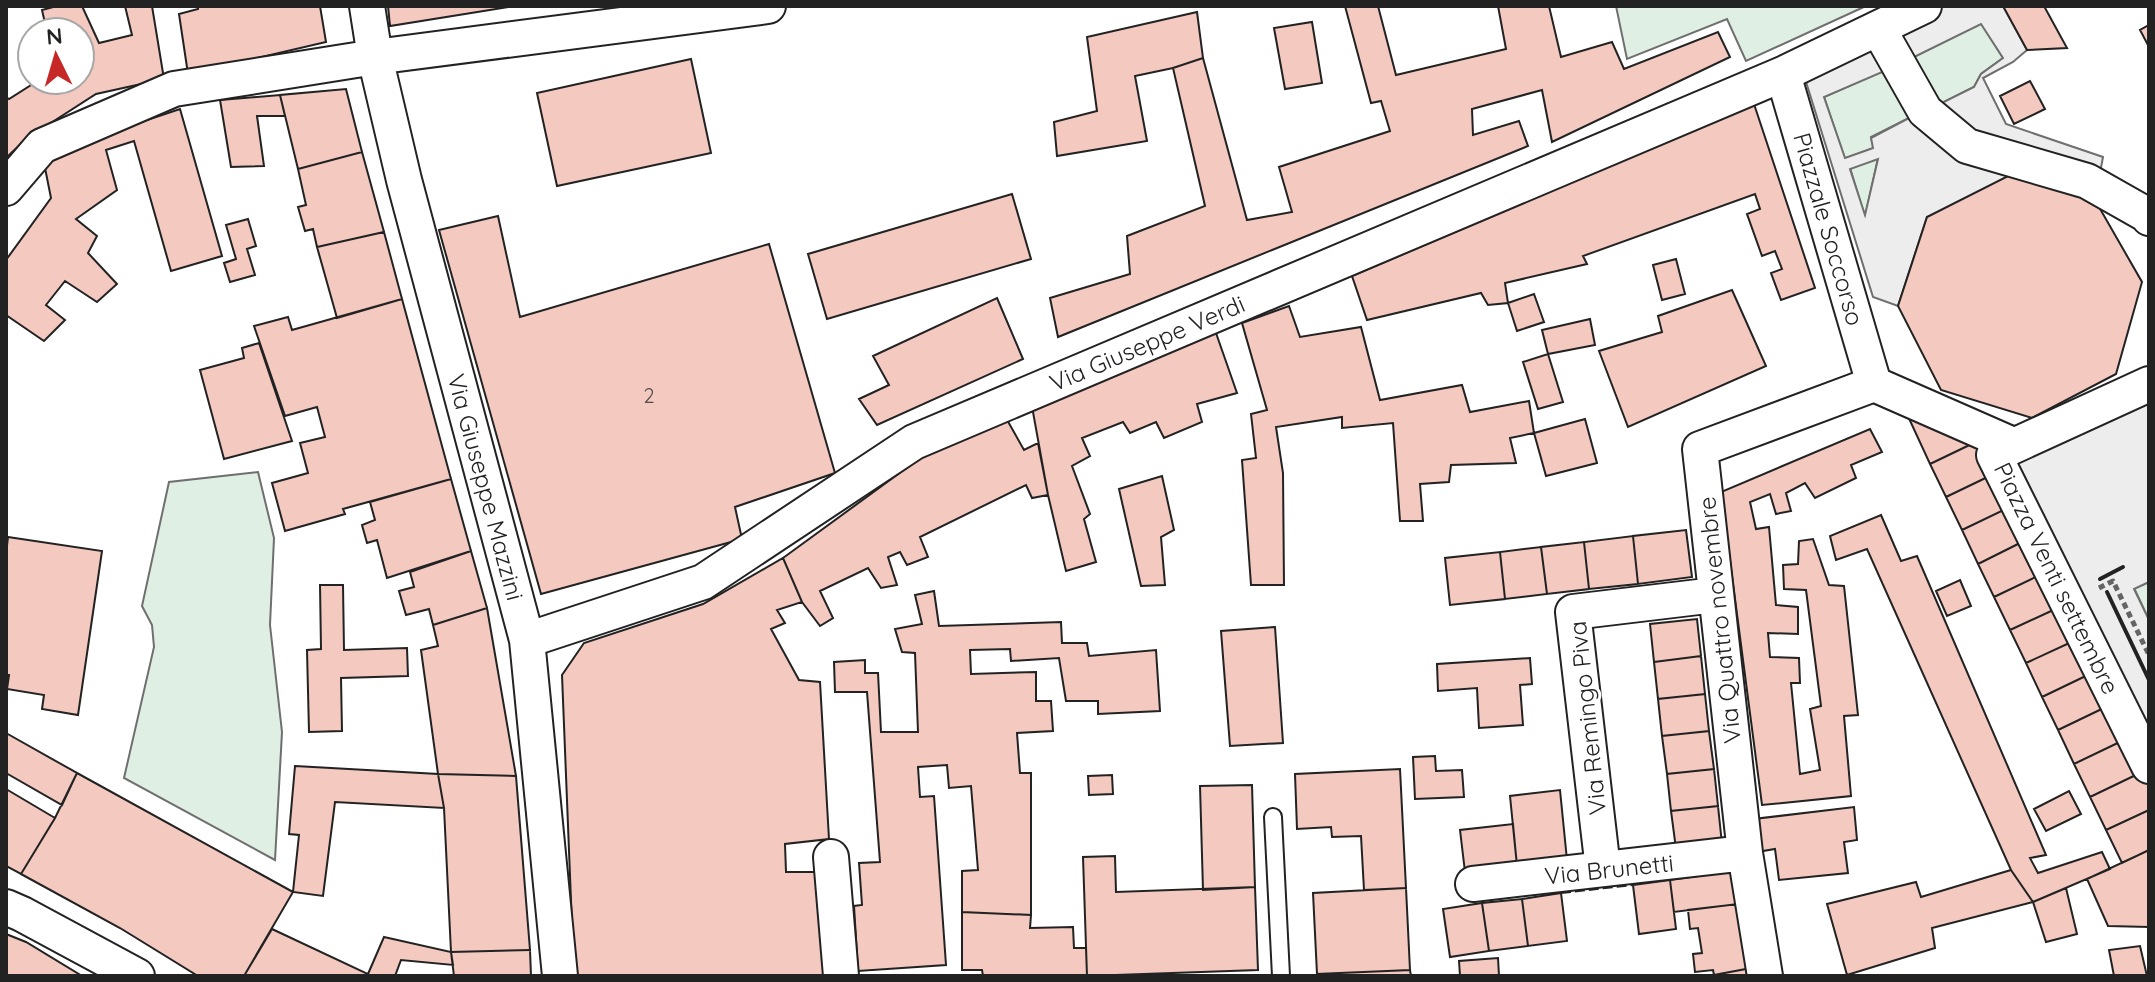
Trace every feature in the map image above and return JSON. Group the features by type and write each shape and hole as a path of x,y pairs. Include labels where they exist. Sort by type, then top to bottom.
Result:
{"street":[{"name":"Via Giuseppe Mazzini","path":"367,6 375,57 404,180 527,640 560,976"},
{"path":"6,188 42,146 174,89 375,57 768,6"},
{"name":"Via Giuseppe Verdi","path":"527,640 703,582 914,442 1783,74 1924,6"},
{"path":"1878,28 1925,111 1967,146 2087,181 2148,216"},
{"name":"Piazzale Soccorso","path":"1783,74 1874,384"},
{"name":"Piazza Venti settembre","path":"1874,384 2013,445"},
{"name":"Via Quattro novembre","path":"1765,976 1745,853 1700,449 1874,384"},
{"name":"Piazza Venti settembre","path":"2149,384 1994,455 2149,766"},
{"name":"Via Remingo Piva","path":"1603,869 1573,612 1715,595"},
{"name":"Via Brunetti","path":"1473,884 1745,853"},
{"path":"831,857 841,976"},
{"path":"6,907 137,976"}],"lane":[{"path":"1273,817 1281,976"}],"path":[{"path":"2094,590 2113,581 2149,655"}],"green space":[{"path":"1616,6 1866,6 1746,61 1727,19 1627,59"},
{"path":"1981,23 2003,58 1981,74 1974,87 1938,105 1913,57"},
{"path":"1889,68 1911,117 1871,137 1874,148 1845,159 1824,97"},
{"path":"1878,158 1865,217 1850,168"},
{"path":"258,472 274,538 270,625 282,732 275,860 124,778 154,647 152,625 142,606 169,482"},
{"path":"2149,582 2149,620 2134,588"}],"shaded area":[{"path":"1937,6 2003,6 2027,50 2013,62 1983,78 2006,124 2103,157 2095,200 1927,217 1898,306 1873,297 1802,69","holes":["1981,24 2003,58 1981,74 1974,87 1938,105 1914,57","1889,69 1911,117 1871,138 1873,148 1845,158 1824,97","1878,159 1865,215 1850,169"]},
{"path":"2149,384 2149,582 2134,589 2149,620 2149,766 1994,455"}],"building":[{"path":"57,6 82,6 87,16 43,16 42,10"},
{"path":"125,6 152,6 164,79 96,94 96,36 99,43 132,35"},
{"path":"198,6 320,6 326,42 188,74 179,14 198,9"},
{"path":"388,6 514,6 390,26"},
{"path":"1345,6 1378,6 1396,75 1506,49 1498,6 1549,6 1561,57 1612,42 1624,69 1718,32 1730,57 1552,142 1542,90 1472,109 1473,135 1519,121 1528,146 1058,337 1050,298 1130,274 1127,236 1205,206 1173,68 1203,58 1247,220 1292,212 1279,167 1390,131 1381,101 1371,103"},
{"path":"2003,6 2044,6 2067,48 2027,50"},
{"path":"1197,12 1203,58 1135,76 1147,141 1057,156 1054,122 1097,111 1087,37"},
{"path":"1312,22 1322,83 1285,89 1274,28"},
{"path":"2149,25 2149,47 2140,30"},
{"path":"691,59 711,153 557,186 537,93"},
{"path":"2030,81 2045,109 2014,124 2000,96"},
{"path":"346,89 362,152 298,169 280,95"},
{"path":"16,95 93,96 26,139 6,158 6,97 9,99"},
{"path":"280,95 285,116 257,116 264,166 231,167 220,100"},
{"path":"1754,104 1815,288 1781,300 1771,273 1782,269 1775,251 1762,256 1747,214 1760,209 1755,194 1583,256 1587,264 1505,283 1508,303 1488,305 1481,293 1367,320 1352,276"},
{"path":"180,109 222,256 171,271 134,141 106,150 117,190 76,219 97,236 88,253 117,284 97,302 65,281 46,305 65,320 44,341 6,315 6,260 51,198 44,163 105,134"},
{"path":"362,152 384,232 317,247 313,229 305,231 298,207 306,205 298,169"},
{"path":"2010,175 2095,200 2142,282 2116,374 2032,418 1941,390 1898,306 1927,217"},
{"path":"1012,194 1031,259 827,319 808,254"},
{"path":"498,216 520,317 769,244 835,473 735,507 742,539 541,594 439,230"},
{"path":"248,219 256,246 247,249 255,275 230,282 224,263 236,259 226,225"},
{"path":"384,232 402,299 337,318 317,247"},
{"path":"1676,259 1685,294 1662,300 1653,265"},
{"path":"1732,290 1766,366 1628,427 1599,351 1662,332 1658,316"},
{"path":"1534,294 1544,322 1517,331 1508,303"},
{"path":"997,298 1023,359 877,425 859,399 889,385 873,356"},
{"path":"402,299 451,479 343,509 345,514 285,531 272,483 308,473 300,443 325,437 317,407 285,416 254,326 288,317 292,330"},
{"path":"1289,306 1300,337 1361,327 1380,400 1462,385 1470,412 1529,401 1534,433 1510,438 1516,463 1451,465 1449,482 1420,484 1423,521 1400,521 1393,423 1342,428 1342,417 1276,427 1283,473 1284,585 1251,585 1242,460 1256,458 1251,414 1267,410 1242,323"},
{"path":"1590,319 1595,345 1548,354 1542,330"},
{"path":"1216,333 1237,393 1197,404 1202,422 1164,438 1156,422 1130,433 1123,422 1082,438 1090,456 1072,466 1090,514 1084,519 1096,562 1066,571 1031,401"},
{"path":"259,343 292,441 224,459 200,370 244,358 242,348"},
{"path":"1548,354 1563,402 1538,409 1523,362"},
{"path":"1906,412 1982,439 1930,464"},
{"path":"1006,418 1024,450 1038,443 1048,495 1032,498 1026,485 920,537 928,557 907,565 900,552 888,557 897,585 881,588 868,568 820,591 833,618 820,626 802,602 783,558 927,453"},
{"path":"1585,419 1597,463 1546,476 1534,433"},
{"path":"1870,429 1882,452 1851,465 1856,478 1815,498 1805,483 1786,493 1791,511 1776,514 1770,494 1750,502 1756,529 1769,527 1776,605 1798,607 1798,634 1768,633 1770,657 1799,658 1800,683 1791,683 1800,774 1820,770 1810,709 1821,706 1806,590 1784,589 1783,565 1798,564 1799,541 1813,539 1829,585 1844,586 1858,715 1844,716 1851,796 1762,805 1721,492"},
{"path":"1982,439 1998,472 1946,497 1930,464"},
{"path":"1998,472 2014,505 1962,530 1946,497"},
{"path":"1162,476 1174,530 1161,537 1165,585 1141,586 1119,489"},
{"path":"451,479 471,551 387,578 377,540 367,543 362,525 375,520 370,502"},
{"path":"2014,505 2030,538 1978,564 1962,530"},
{"path":"1881,515 1901,561 1917,556 2046,855 2030,858 2038,873 2102,852 2110,869 2033,902 2011,870 1867,549 1836,560 1830,536"},
{"path":"1686,530 1692,577 1638,584 1633,536"},
{"path":"1633,536 1638,584 1589,589 1584,542"},
{"path":"8,537 102,551 78,715 42,709 44,695 7,689"},
{"path":"2030,538 2046,572 1994,597 1978,564"},
{"path":"1584,542 1589,589 1547,594 1541,547"},
{"path":"1541,547 1547,594 1505,599 1500,552"},
{"path":"471,551 487,608 433,625 429,609 406,615 399,591 414,587 410,572"},
{"path":"1500,552 1505,599 1450,605 1445,558"},
{"path":"783,558 802,602 777,610 785,623 771,629 799,680 820,682 829,839 785,844 786,872 817,872 825,976 574,976 562,675 584,643 703,604"},
{"path":"2046,572 2062,606 2010,630 1994,597"},
{"path":"1960,580 1971,606 1947,616 1936,591"},
{"path":"320,585 343,585 344,650 407,648 408,676 341,678 342,731 309,732 307,650 321,649"},
{"path":"934,591 939,626 1061,622 1062,643 1087,643 1089,656 1156,650 1160,711 1098,714 1098,701 1066,701 1059,658 1011,661 1010,649 970,650 971,674 1036,672 1036,701 1051,701 1053,731 1017,733 1020,773 1031,773 1031,915 962,912 962,871 978,870 971,786 949,788 947,765 918,767 920,797 934,796 946,965 858,971 854,906 862,905 859,863 880,862 867,692 835,692 834,662 865,660 865,673 878,673 881,732 918,732 915,653 902,652 895,629 922,624 915,595"},
{"path":"2062,606 2078,639 2026,663 2010,630"},
{"path":"487,608 516,776 438,774 421,650 438,646 433,625"},
{"path":"1697,619 1701,656 1654,662 1650,624"},
{"path":"1275,627 1283,743 1230,746 1221,631"},
{"path":"2078,639 2094,672 2042,697 2026,663"},
{"path":"1701,656 1705,694 1658,699 1654,662"},
{"path":"1530,658 1532,684 1520,685 1523,725 1479,728 1477,688 1438,691 1437,664"},
{"path":"2094,672 2110,705 2058,730 2042,697"},
{"path":"1705,694 1709,731 1662,736 1658,699"},
{"path":"2110,705 2126,739 2074,764 2058,730"},
{"path":"1709,731 1714,769 1667,774 1662,736"},
{"path":"6,733 77,773 62,805 6,773"},
{"path":"2126,739 2142,772 2090,797 2074,764"},
{"path":"1435,756 1436,771 1462,770 1464,797 1415,799 1413,757"},
{"path":"295,766 438,774 444,808 335,802 323,896 293,892 299,835 289,834"},
{"path":"1400,769 1406,888 1364,890 1361,836 1332,837 1331,827 1297,829 1295,774"},
{"path":"1714,769 1718,806 1671,811 1667,774"},
{"path":"2142,772 2149,786 2149,810 2106,830 2090,797"},
{"path":"77,773 293,892 244,976 198,976 120,928 21,874 55,818"},
{"path":"438,774 516,776 530,950 451,952 444,808"},
{"path":"1112,775 1113,794 1089,795 1088,776"},
{"path":"1252,785 1255,887 1203,890 1200,786"},
{"path":"6,789 55,818 21,874 6,866"},
{"path":"1560,790 1567,860 1517,866 1510,796"},
{"path":"2069,791 2081,814 2046,831 2034,809"},
{"path":"1718,806 1722,844 1676,849 1671,811"},
{"path":"1854,807 1857,840 1844,842 1848,873 1779,880 1775,849 1757,852 1754,819"},
{"path":"2149,810 2149,850 2122,863 2106,830"},
{"path":"1513,824 1517,866 1465,872 1460,830"},
{"path":"2149,850 2149,927 2108,926 2087,879"},
{"path":"1115,856 1116,892 1255,887 1258,970 1087,976 1083,857"},
{"path":"2011,870 2033,902 1932,928 1935,948 1847,975 1827,904 1916,882 1921,897"},
{"path":"1733,871 1738,904 1674,912 1670,880"},
{"path":"1670,880 1676,929 1639,934 1633,885"},
{"path":"1406,888 1410,970 1317,974 1313,893"},
{"path":"2066,888 2077,934 2046,942 2033,902"},
{"path":"1561,893 1567,941 1528,946 1522,899"},
{"path":"1522,899 1528,946 1489,951 1482,903"},
{"path":"1482,903 1489,951 1450,957 1443,909"},
{"path":"1738,904 1746,969 1714,975 1713,970 1695,972 1693,954 1702,953 1698,928 1690,929 1688,910"},
{"path":"962,912 1031,915 1030,928 1073,927 1074,948 1086,948 1087,976 983,976 982,970 962,970"},
{"path":"272,929 368,974 371,976 244,976"},
{"path":"6,934 26,942 82,976 6,976"},
{"path":"384,937 451,952 453,965 401,960 395,976 371,976 368,974"},
{"path":"2140,946 2147,976 2114,976 2109,950"},
{"path":"530,950 531,976 454,976 451,952"},
{"path":"1498,958 1499,976 1460,976 1459,961"},
{"path":"1746,969 1747,976 1706,976 1714,975"},
{"path":"1410,970 1411,976 1317,976 1317,974"}],"fence":[{"path":"1561,893 1633,885"}],"wall":[{"path":"2100,579 2123,567"},
{"path":"2107,592 2149,680"}]}
